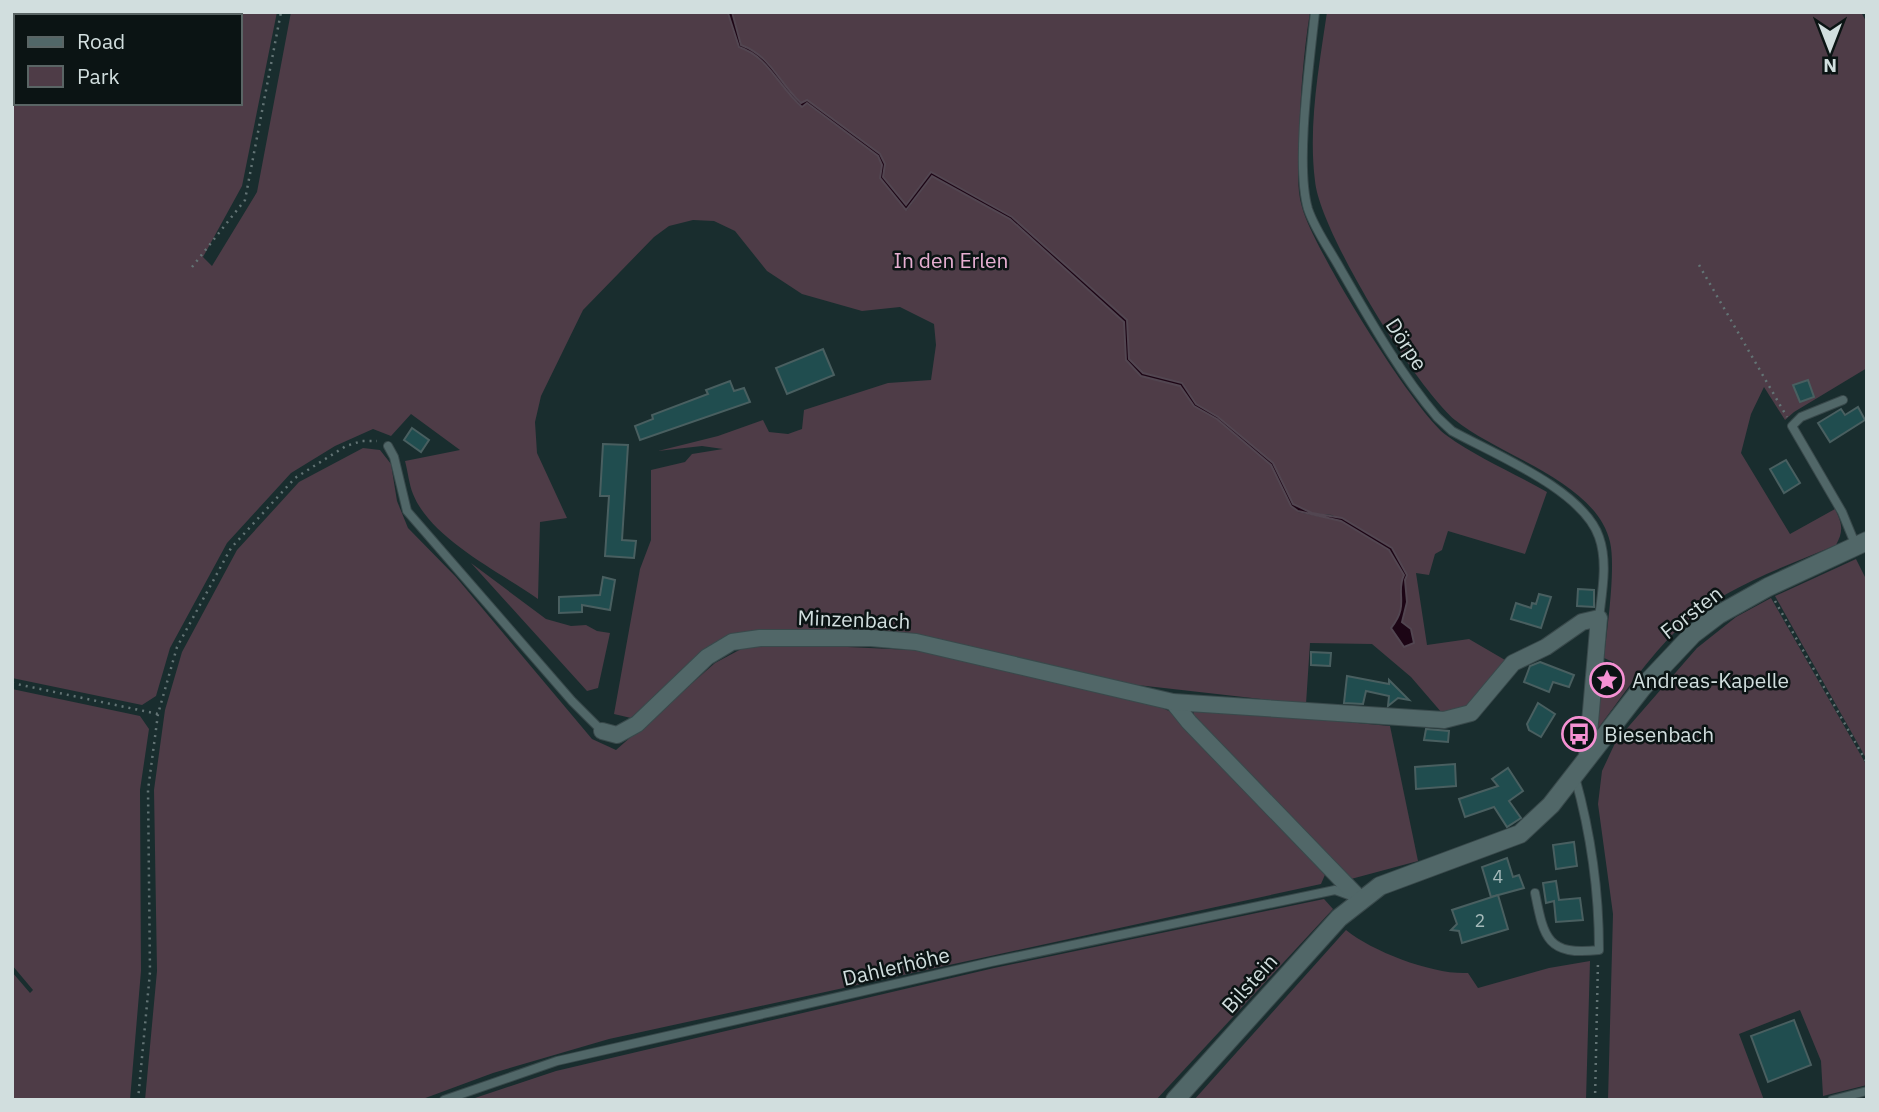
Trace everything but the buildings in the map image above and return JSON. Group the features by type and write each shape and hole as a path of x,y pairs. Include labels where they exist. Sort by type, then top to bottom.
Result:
{"street":[{"name":"Forsten","path":"1587,757 1642,688 1693,634 1718,615 1768,587 1862,543"},
{"path":"1600,618 1587,757 1551,805 1520,834 1410,873 1360,899 1189,722 1173,702 1444,720 1460,718 1481,705 1503,671 1513,663 1546,647 1582,622 1600,618"},
{"name":"Minzenbach","path":"602,731 617,735 637,724 707,657 733,642 760,638 871,638 916,642 1173,702"},
{"name":"Bilstein","path":"1175,1100 1339,918 1360,899"}],"lane":[{"name":"Dörpe","path":"1315,12 1308,76 1304,168 1308,208 1316,226 1364,310 1437,417 1452,431 1570,499 1591,521 1603,552 1600,618"},
{"path":"1792,426 1801,416 1843,400"},
{"name":"Forsten","path":"1792,426 1862,543"},
{"path":"388,446 394,457 407,511 602,731"},
{"path":"1535,893 1546,938 1556,948 1569,951 1598,950 1597,885 1584,809 1574,774"},
{"name":"Dahlerhöhe","path":"444,1100 557,1062 991,962 1335,890 1360,899"},
{"path":"1832,1100 1867,1091"}],"path":[{"path":"192,267 245,200 281,12"},
{"path":"1699,265 1792,426"},
{"path":"138,1100 150,971 148,790 158,714 177,647 231,548 295,478 346,446 362,441 388,446"},
{"path":"1768,587 1867,763"},
{"path":"12,683 158,714"},
{"path":"1595,1100 1598,950"}],"green space":[{"name":"In den Erlen","path":"12,12 277,12 242,186 203,257 212,266 257,192 291,12 729,12 739,47 758,57 802,107 806,103 878,156 882,165 880,178 907,210 932,176 1010,219 1124,322 1126,360 1141,376 1180,386 1194,406 1217,419 1271,465 1291,506 1298,512 1341,521 1389,550 1404,575 1400,615 1391,628 1404,647 1407,625 1402,622 1407,602 1404,580 1407,575 1391,548 1332,515 1312,513 1293,504 1273,463 1218,417 1195,404 1182,383 1143,373 1129,359 1127,320 1012,217 931,173 906,206 883,177 885,164 880,154 807,100 802,103 760,55 741,45 731,13 1310,12 1302,78 1298,176 1302,207 1324,256 1389,363 1431,420 1446,435 1482,458 1547,492 1525,554 1448,531 1442,550 1435,554 1429,575 1416,573 1427,645 1469,639 1505,660 1485,690 1465,710 1442,713 1411,677 1372,644 1310,643 1306,704 1111,682 919,635 784,632 728,635 706,649 631,718 614,714 640,569 651,540 651,470 685,462 692,454 723,449 702,446 658,451 718,436 763,420 769,432 788,434 802,429 804,410 888,383 931,380 936,345 934,324 900,307 862,311 802,294 767,271 735,231 714,221 693,220 669,226 654,237 583,310 541,396 535,422 537,453 567,518 540,522 538,599 450,540 422,510 413,494 405,461 460,450 411,414 391,436 373,429 335,446 291,473 227,543 170,648 156,696 142,705 12,678"},
{"path":"1327,12 1861,12 1867,23 1867,368 1785,420 1764,387 1751,414 1741,453 1790,534 1835,509 1841,527 1839,540 1836,545 1734,590 1697,613 1657,651 1596,731 1599,689 1603,689 1606,682 1612,683 1613,662 1604,658 1612,582 1610,542 1601,521 1586,502 1566,486 1455,420 1438,402 1394,343 1351,270 1321,205 1313,160 1314,117"},
{"path":"363,448 380,450 391,464 397,501 408,528 456,577 592,739 616,750 715,663 743,648 784,644 933,651 1150,702 1171,712 1327,870 1321,884 609,1039 493,1073 420,1100 145,1100 157,971 154,790 165,710 182,652 237,550 299,482"},
{"path":"1856,559 1867,581 1867,760 1775,596"},
{"path":"471,563 546,619 571,626 586,625 597,631 610,633 598,688 587,691"},
{"path":"1771,598 1867,766 1867,1085 1823,1096 1821,1061 1800,1010 1739,1034 1764,1100 1608,1100 1613,914 1598,804 1602,771 1616,741 1697,648 1736,617"},
{"path":"12,689 140,716 149,729 140,790 141,971 130,1100 12,1100 12,972 30,993 33,990 12,965"},
{"path":"1193,708 1390,726 1418,861 1351,879 1194,716"},
{"path":"1324,899 1333,909 1156,1100 469,1100 556,1071 994,968"},
{"path":"1346,930 1372,946 1404,960 1438,970 1468,973 1478,988 1549,968 1590,961 1586,1100 1194,1100"}],"shaded area":[{"path":"732,12 741,45 760,56 801,103 807,100 880,154 885,164 883,177 906,205 931,172 1012,217 1127,320 1129,359 1143,373 1182,383 1196,404 1218,417 1273,463 1293,504 1312,513 1342,518 1392,548 1407,575 1407,602 1402,622 1411,629 1414,643 1404,647 1391,628 1400,613 1404,575 1389,550 1341,521 1298,511 1291,506 1271,465 1217,419 1194,406 1180,386 1141,376 1126,360 1124,322 1010,219 932,176 906,210 880,178 882,165 878,156 807,103 802,107 758,57 739,47 728,13"}],"place":[{"name":"Andreas-Kapelle","path":"1607,680"},
{"name":"Biesenbach","path":"1579,734"}]}
